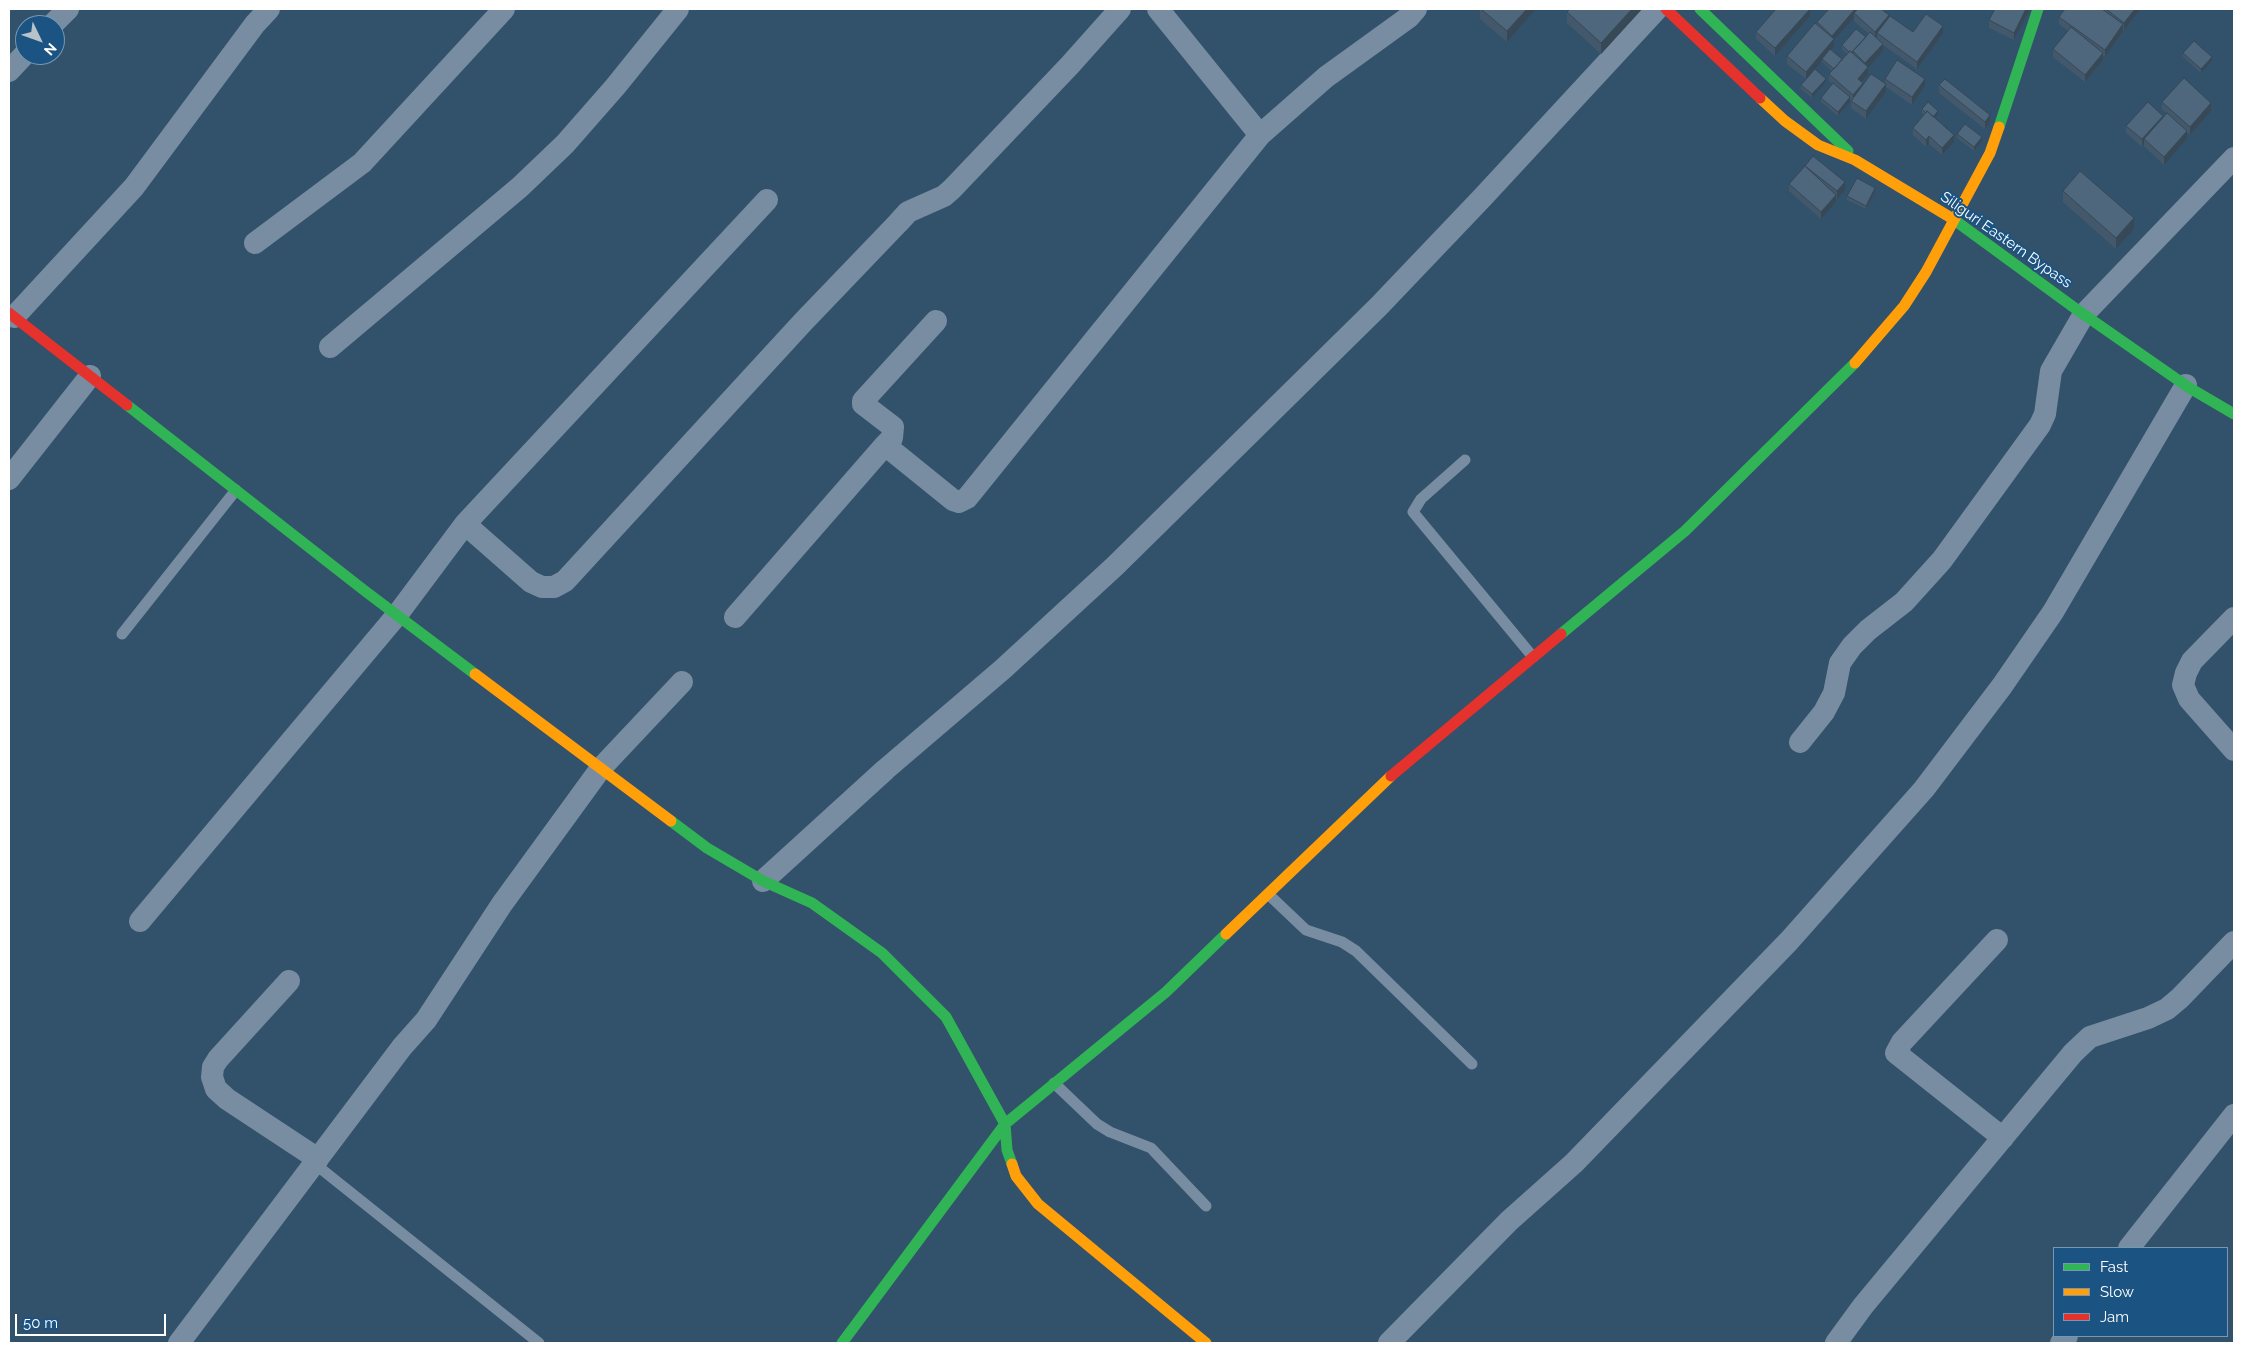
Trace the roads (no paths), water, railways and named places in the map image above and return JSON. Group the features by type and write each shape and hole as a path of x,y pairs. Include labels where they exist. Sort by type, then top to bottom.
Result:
{"street":[{"path":"269,9 255,24 134,187 11,315 397,615 707,848 763,881 812,903 882,953 946,1017 1005,1124 1007,1150 1016,1176 1038,1204 1206,1343"},
{"path":"256,243 362,163 504,9"},
{"path":"330,347 520,187 565,144 615,87 678,9"},
{"path":"465,524 531,582 542,587 554,587 565,581 796,329 908,212 920,205 944,196 952,189 1070,65 1120,9"},
{"path":"1158,9 1260,135"},
{"path":"885,445 953,500 959,502 967,498 1260,135 1326,77 1409,17 1416,9"},
{"path":"763,881 886,769 1003,669 1115,566 1379,306 1657,9"},
{"name":"Siliguri Eastern Bypass","path":"1666,9 1785,121 1818,145 1855,160 1953,219 2084,314 2136,350 2182,375 2234,414"},
{"name":"Siliguri Eastern Bypass","path":"1700,9 1831,133 1855,160"},
{"path":"842,1343 1005,1124 1166,992 1402,765 1685,530 1848,371 1904,306 1926,272 1990,153 2038,9"},
{"path":"1800,742 1824,712 1834,693 1840,663 1852,646 1868,630 1904,602 1942,560 2040,425 2045,414 2051,371 2084,314 2234,158"},
{"path":"140,921 397,615 465,524 767,200"},
{"path":"735,617 892,438 892,427 863,404 863,401 936,322"},
{"name":"Siliguri Eastern Bypass","path":"2136,350 2182,375"},
{"path":"1390,1343 1509,1221 1574,1163 1789,941 1924,789 2002,686 2053,612 2182,375"},
{"path":"9,479 90,376"},
{"path":"2234,618 2192,661 2183,685 2190,700 2234,750"},
{"path":"180,1343 402,1047 426,1020 502,904 601,768 682,682"},
{"path":"1998,940 1902,1042 1896,1053 2002,1138"},
{"path":"1836,1343 1863,1306 2073,1053 2090,1037 2148,1018 2167,1009 2234,942"},
{"path":"288,981 218,1059 213,1068 212,1077 216,1089 226,1099 316,1162"},
{"path":"2130,1247 2234,1115"}],"lane":[{"path":"1464,460 1421,499 1413,512 1534,657"},
{"path":"122,634 236,490"},
{"path":"1268,894 1306,930 1342,942 1356,951 1472,1064"},
{"path":"1054,1083 1097,1124 1110,1132 1133,1139 1151,1148 1206,1206"},
{"path":"316,1162 539,1343"}]}
